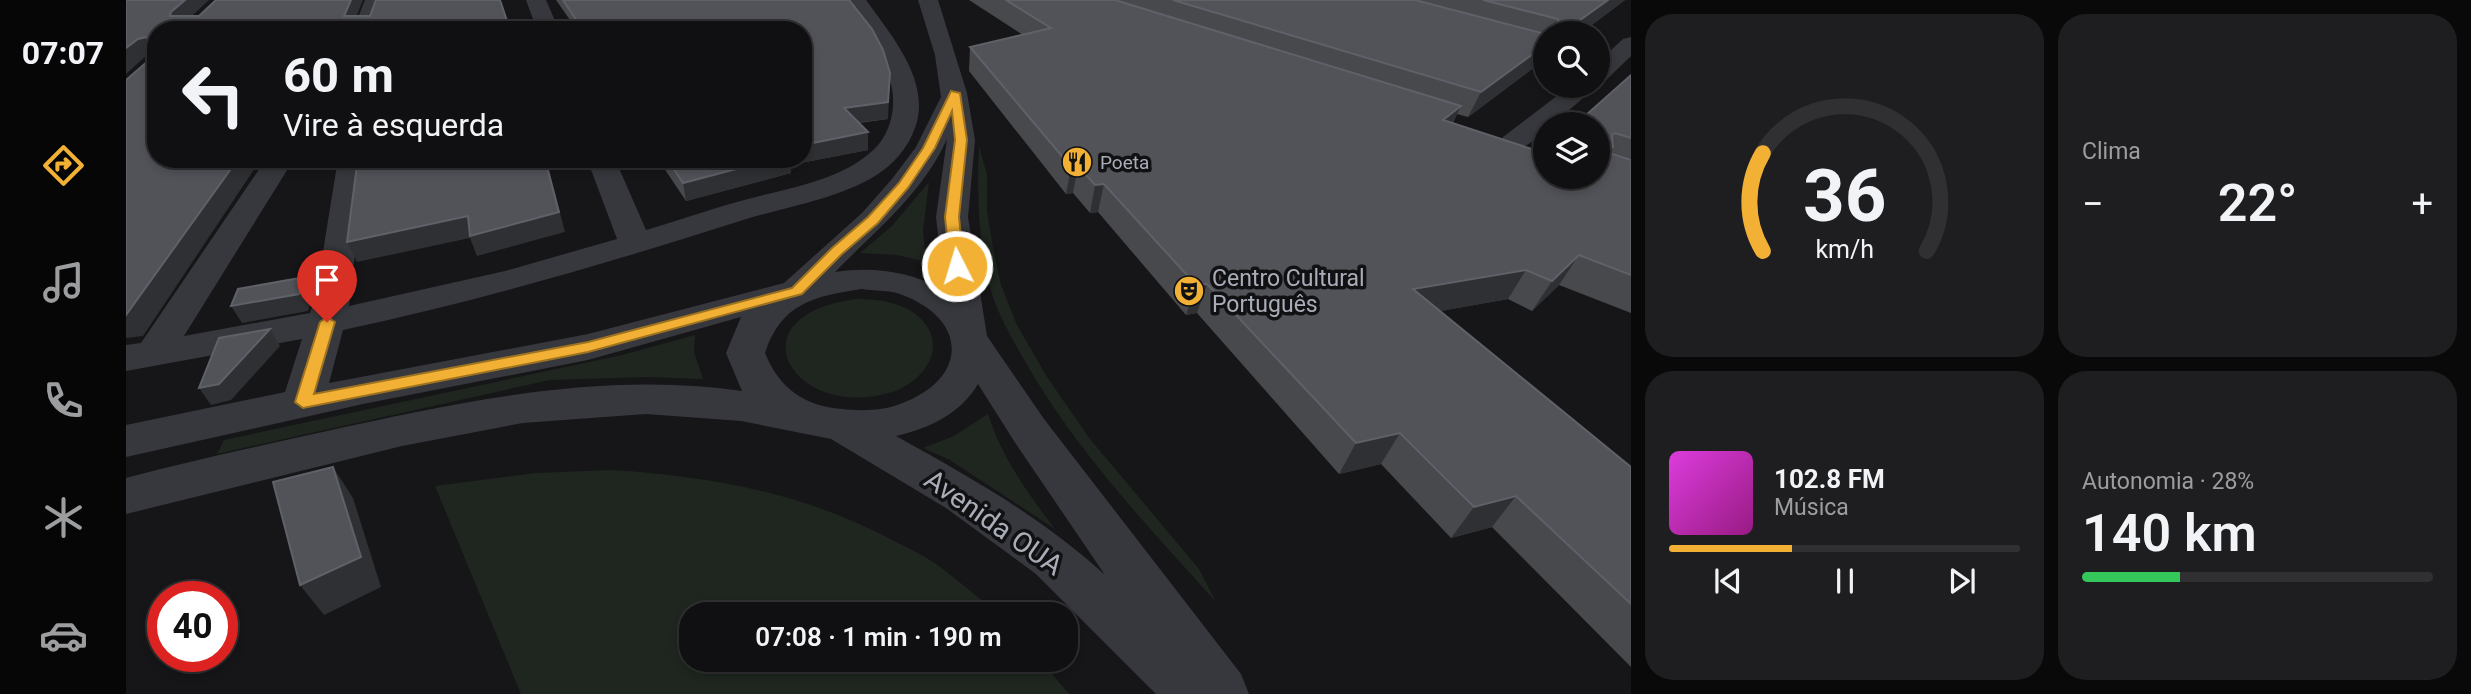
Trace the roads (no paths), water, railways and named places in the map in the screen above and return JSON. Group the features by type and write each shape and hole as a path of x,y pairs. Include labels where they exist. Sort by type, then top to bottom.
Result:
{"street":[{"path":"366,21 374,0"},
{"path":"536,0 544,21"},
{"path":"139,356 327,322 514,279 635,244 858,173 891,149 907,115 904,79 856,0"},
{"path":"126,496 377,436 510,409 646,399 742,406 829,424 866,426 912,417 932,407 961,382 968,368 967,332 952,217 961,140 955,93 928,0"},
{"path":"1610,69 1631,44"},
{"path":"829,424 778,405 763,393 747,365 748,343 757,322 767,310 797,291 873,220 903,185 929,148 955,93"},
{"path":"1512,143 1570,98"},
{"path":"139,356 274,168"},
{"path":"303,402 334,295 351,168"},
{"path":"605,168 635,244"},
{"path":"126,441 303,402 588,347 834,280 854,278 893,281 928,293 950,306 1029,430 1221,694"},
{"name":"Avenida OUA","path":"829,424 962,495 1054,559 1196,694"}],"place":[{"name":"Poeta","path":"1077,162"},
{"name":"Centro Cultural Português","path":"1189,291"}]}
